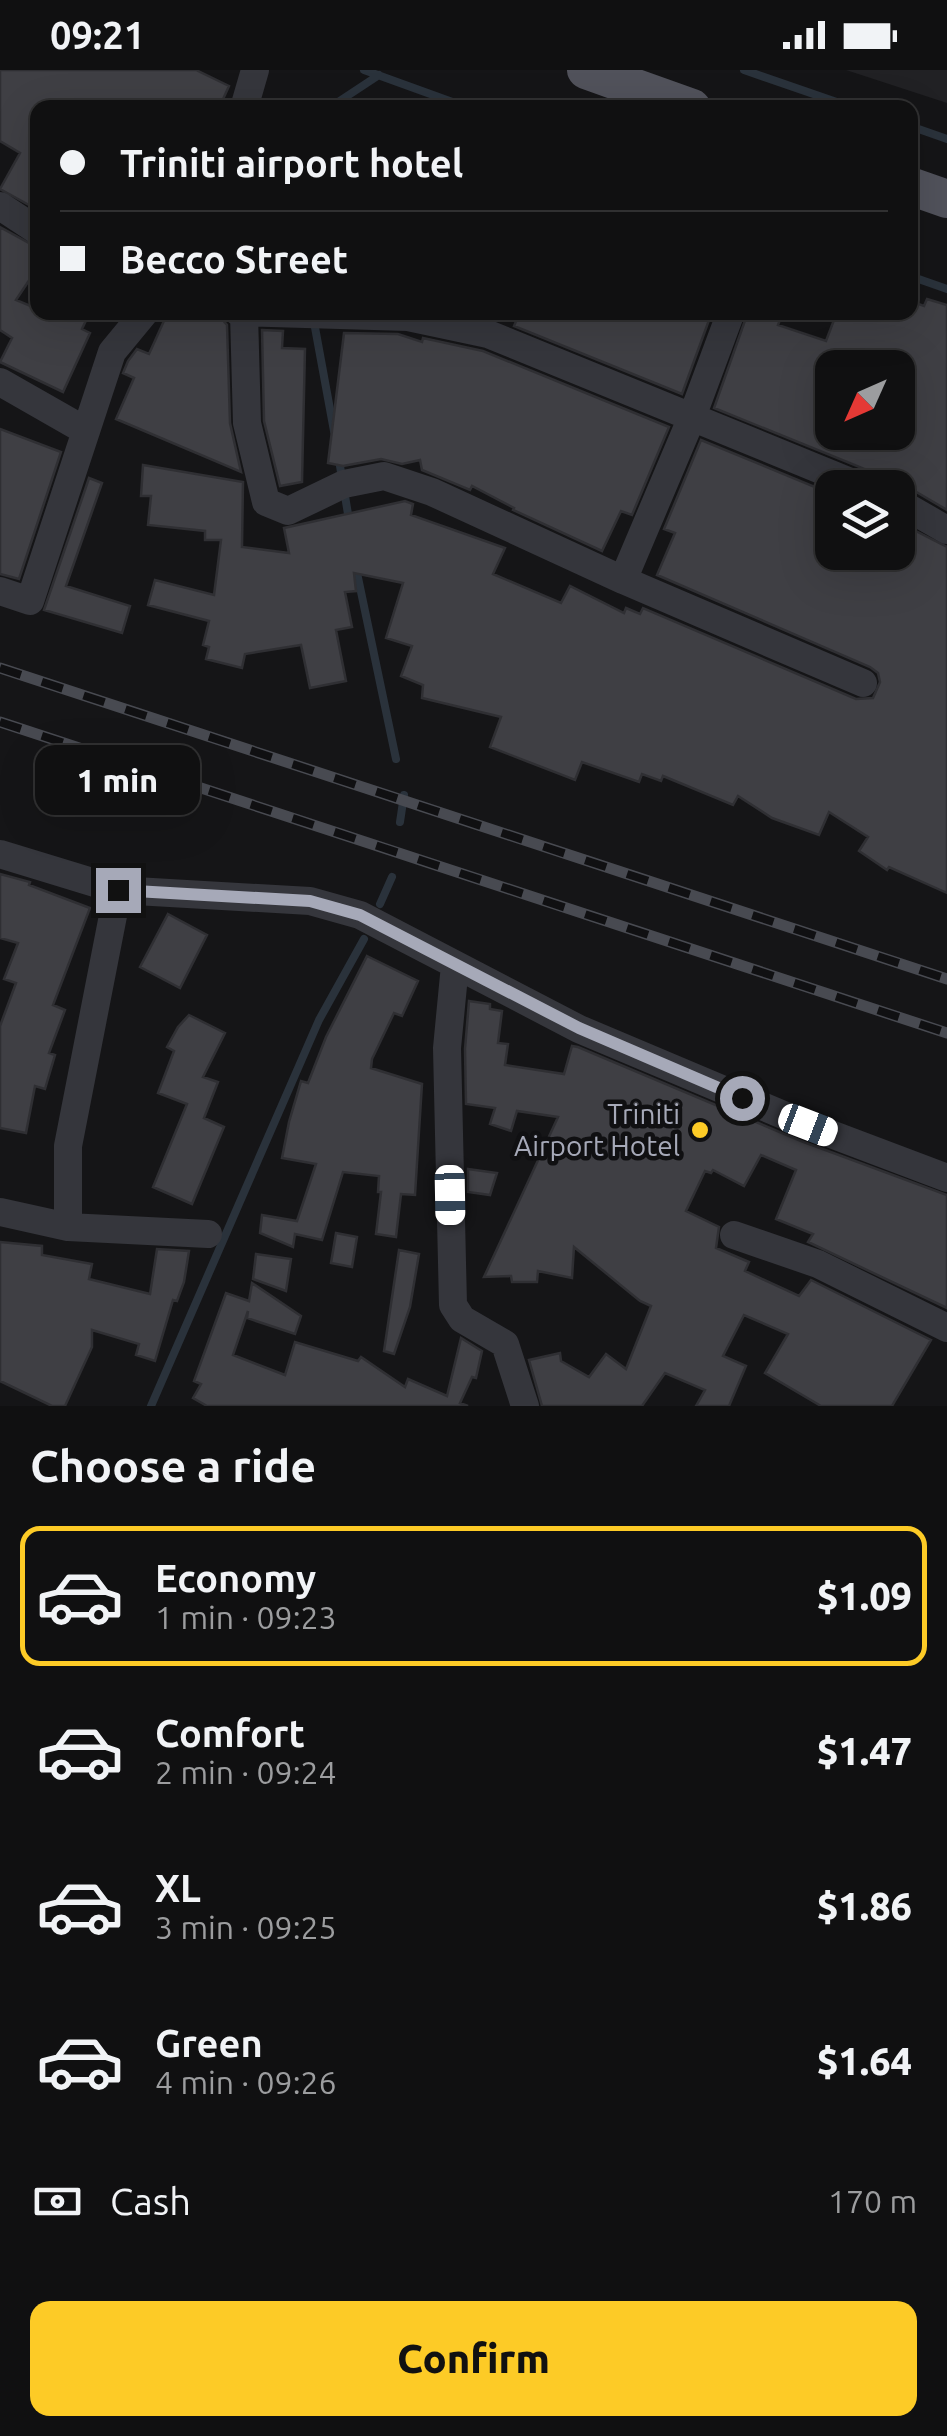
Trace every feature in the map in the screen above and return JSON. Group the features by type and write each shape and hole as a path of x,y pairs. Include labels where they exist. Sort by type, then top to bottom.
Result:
{"main road":[{"path":"586,70 670,100"},
{"path":"918,189 947,199"}],"street":[{"path":"246,100 255,70"},
{"path":"0,206 30,226"},
{"path":"0,591 30,601 112,352 138,320"},
{"path":"241,320 247,423 266,502 288,510 344,484 384,476 432,492 623,580 863,683"},
{"path":"426,320 488,334 821,470"},
{"path":"623,580 728,320"},
{"path":"0,382 86,431"},
{"path":"915,512 947,530"},
{"path":"0,854 118,890 310,901 360,915 579,1028 808,1125 947,1178"},
{"path":"68,1228 68,1146 118,890"},
{"path":"455,966 448,1048 453,1305 462,1319 506,1344 525,1406"},
{"path":"0,1212 68,1228 208,1234"},
{"path":"734,1235 818,1264 947,1328"}],"shaded area":[{"path":"846,70 947,70 947,103"}],"building":[{"path":"0,70 196,70 229,86 223,100 30,100 30,206 0,189 20,153 0,141"},
{"path":"0,227 30,244 30,279 16,300 30,306 30,320 86,320 82,329 90,333 63,392 0,362 12,338 0,330"},
{"path":"927,299 947,305 947,510 915,491 915,470 867,470 818,450 915,450 915,350 815,350 815,449 714,408 745,320 780,320 778,325 826,341 834,320 918,320 918,304 924,306"},
{"path":"164,320 223,320 227,325 230,423 241,472 116,419 134,378 123,373 128,361 137,349 149,354"},
{"path":"517,320 709,320 682,394 514,326"},
{"path":"262,330 283,331 282,348 305,349 302,482 280,486 264,421"},
{"path":"344,333 398,334 422,342 423,338 483,351 669,427 632,515 621,511 602,551 513,510 472,486 470,490 422,470 420,460 402,464 381,459 343,466 328,463"},
{"path":"0,429 61,452 19,579 0,574"},
{"path":"701,440 815,487 815,570 915,570 915,531 947,547 947,893 889,867 887,870 859,851 868,837 829,812 819,835 772,818 738,796 733,805 663,776 661,781 642,774 639,782 582,762 575,780 490,747 501,717 422,698 423,685 401,676 412,646 386,638 403,583 354,573 356,591 345,592 352,627 336,630 346,681 310,688 301,645 245,654 242,668 206,659 209,647 203,645 209,621 148,605 155,580 214,595 221,540 205,540 205,531 148,525 151,496 141,496 143,465 243,482 242,547 289,553 284,528 405,501 413,504 411,515 505,548 493,574 561,603 570,586 624,613 626,608 640,614 643,608 856,699 873,698 880,682 878,673 870,667 657,575 675,533 664,529"},
{"path":"89,478 102,483 66,586 130,606 122,633 44,610"},
{"path":"0,874 30,882 29,885 90,908 53,1005 65,1010 49,1053 55,1055 45,1089 35,1086 26,1133 0,1128 0,1026 16,983 4,979 18,943 0,938"},
{"path":"168,914 207,935 180,988 140,967"},
{"path":"367,956 418,981 402,1016 394,1013 371,1068 422,1084 415,1195 401,1194 396,1237 376,1234 379,1176 343,1172 322,1240 295,1234 293,1247 260,1233 262,1215 297,1221 316,1164 282,1158 289,1122 301,1081 308,1083 326,1037"},
{"path":"469,1001 490,1004 490,1009 502,1011 498,1043 508,1044 505,1065 564,1074 572,1046 578,1047 801,1141 947,1195 947,1308 808,1242 813,1234 776,1219 796,1170 761,1155 744,1186 713,1170 705,1171 686,1211 719,1227 716,1248 749,1262 745,1271 799,1296 811,1280 931,1340 892,1406 821,1406 765,1373 788,1334 744,1315 723,1356 746,1366 729,1406 696,1406 705,1390 665,1373 642,1406 542,1406 529,1360 560,1353 561,1361 589,1377 606,1354 626,1369 651,1306 574,1247 572,1278 538,1271 537,1282 512,1282 511,1276 484,1277 558,1117 517,1111 511,1131 490,1124 495,1108 466,1104"},
{"path":"189,1015 225,1033 203,1077 218,1082 204,1118 224,1127 192,1204 153,1187 187,1104 158,1093 174,1051 167,1047"},
{"path":"468,1169 497,1173 490,1195 468,1192"},
{"path":"336,1233 357,1237 352,1267 331,1263"},
{"path":"0,1242 42,1246 42,1255 92,1264 89,1279 150,1294 157,1249 189,1251 184,1282 177,1301 173,1300 155,1361 136,1355 139,1344 92,1330 92,1347 65,1406 52,1406 0,1381"},
{"path":"399,1250 419,1254 410,1307 394,1354 384,1351"},
{"path":"256,1254 291,1259 286,1291 253,1279"},
{"path":"252,1283 301,1316 295,1334 247,1318 248,1311 233,1355 285,1375 295,1342 358,1361 361,1357 405,1387 408,1379 447,1396 461,1338 482,1351 476,1378 472,1377 460,1403 468,1406 207,1406 193,1398 201,1384 194,1381 226,1293 249,1301"}],"waterway":[{"path":"364,70 447,100"},
{"path":"744,70 831,100"},
{"path":"341,100 379,75"},
{"path":"918,129 947,139"},
{"path":"918,279 947,289"},
{"path":"314,322 334,431"},
{"path":"339,460 349,520"},
{"path":"356,568 396,759"},
{"path":"400,822 404,795"},
{"path":"380,904 392,877"},
{"path":"151,1406 319,1020 364,939"}],"railway":[{"path":"0,668 947,979"},
{"path":"0,722 947,1033"}],"place":[{"name":"Triniti Airport Hotel","path":"700,1130"}],"route":[{"path":"118,890 310,901 360,915 579,1028 742,1098"}]}
